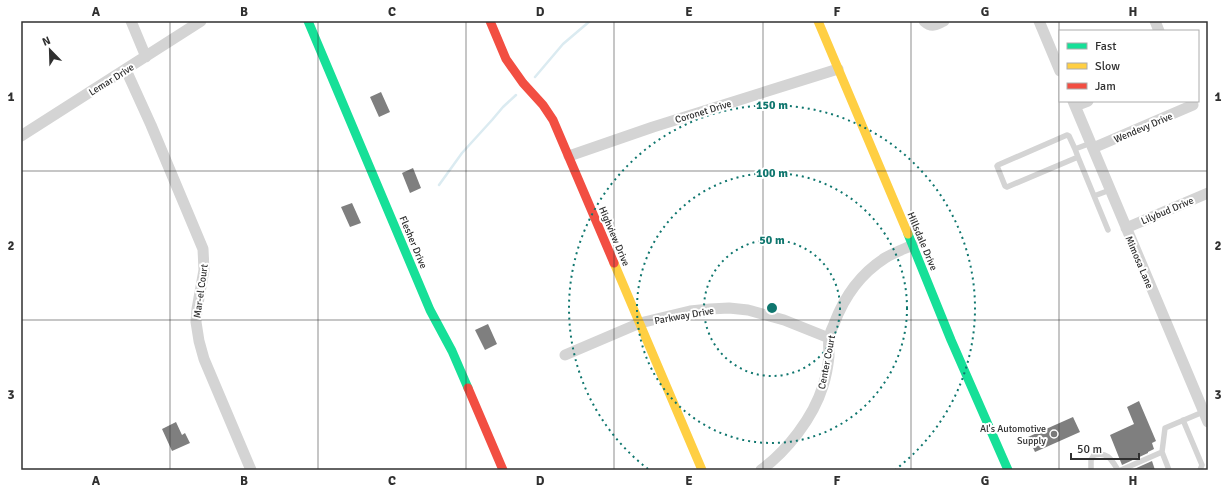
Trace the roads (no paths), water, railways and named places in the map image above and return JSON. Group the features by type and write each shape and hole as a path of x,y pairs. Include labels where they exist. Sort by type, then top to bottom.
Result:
{"street":[{"path":"131,21 146,57"},
{"name":"Lemar Drive","path":"21,136 201,21"},
{"name":"Flesher Drive","path":"308,21 427,302 452,351 503,470"},
{"name":"Highview Drive","path":"490,21 506,59 523,84 543,106 553,120 702,470"},
{"name":"Hillsdale Drive","path":"818,21 951,340 1008,470"},
{"path":"924,21 929,25 934,25 944,21"},
{"path":"1039,21 1059,69"},
{"name":"Coronet Drive","path":"569,156 653,127 838,69"},
{"name":"Mar-el Court","path":"126,70 151,125 203,249 204,270 196,322 199,341 204,359 251,470"},
{"name":"Mimosa Lane","path":"1074,104 1208,422"},
{"name":"Wendevy Drive","path":"1092,145 1193,105"},
{"name":"Lilybud Drive","path":"1126,228 1208,193"},
{"name":"Center Court","path":"761,470 782,452 795,438 814,406 823,387 829,356 829,338 842,305 852,288 866,272 885,258 912,245"},
{"name":"Parkway Drive","path":"565,355 640,323 690,311 710,309 729,308 748,310 784,320 829,338"}],"lane":[{"path":"1078,157 1007,187 1005,186 997,166 1067,135 1069,136 1075,149 1108,230"},
{"path":"1075,149 1092,145"},
{"path":"1094,196 1110,190"},
{"path":"1169,470 1162,452 1165,428 1204,412"},
{"path":"1183,420 1202,465 1200,470"},
{"path":"1121,470 1162,452"},
{"path":"1091,470 1091,460 1094,455 1101,453 1110,458 1118,470"}],"waterway":[{"path":"535,77 563,44 590,21"},
{"path":"439,185 462,153 503,107 516,95"}],"place":[{"name":"Al's Automotive Supply","path":"1054,434"}]}
